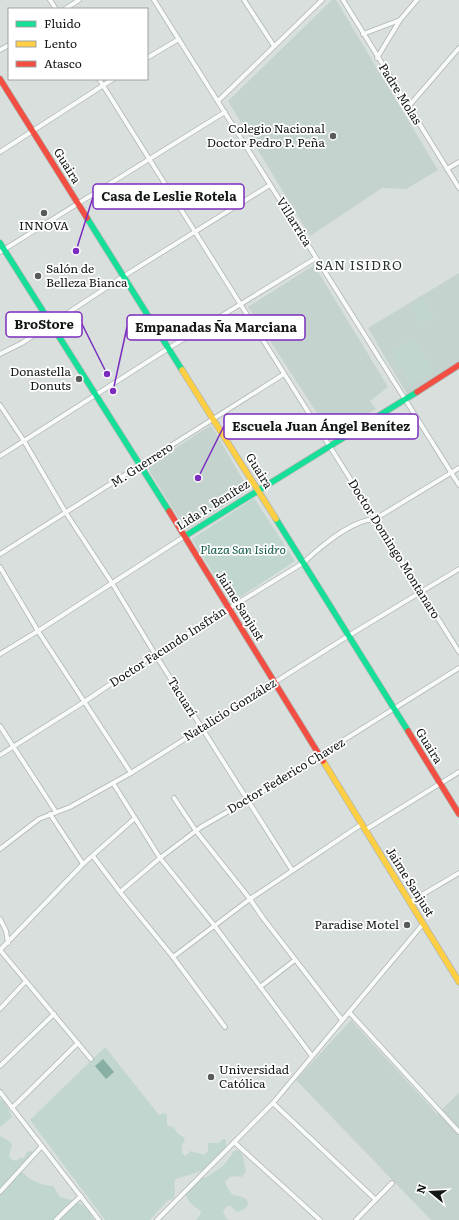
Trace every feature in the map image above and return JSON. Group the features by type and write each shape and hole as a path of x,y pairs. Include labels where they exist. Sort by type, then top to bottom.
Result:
{"street":[{"path":"67,8 79,0"},
{"name":"Villarrica","path":"154,0 459,485"},
{"path":"244,0 274,46"},
{"path":"218,101 322,0"},
{"name":"Padre Molas","path":"342,0 459,188"},
{"path":"377,58 400,20 417,0"},
{"path":"363,34 400,20"},
{"path":"148,57 179,39"},
{"path":"408,107 459,48"},
{"name":"Guaira","path":"0,79 459,814"},
{"name":"Doctor Domingo Montanaro","path":"100,80 459,652"},
{"path":"0,152 111,80"},
{"path":"2,251 225,112"},
{"path":"447,169 459,162"},
{"path":"0,354 22,343 124,276 270,185"},
{"name":"Jaime Sanjust","path":"0,243 2,251 96,395 185,536 459,982"},
{"path":"0,456 169,348 316,258"},
{"name":"Lida P. Benítez","path":"0,654 258,490 459,365"},
{"name":"M. Guerrero","path":"0,554 284,374"},
{"name":"Tacuarí","path":"0,405 24,441 66,513 112,583 154,654 292,870"},
{"name":"Doctor Facundo Insfrán","path":"0,755 84,702 154,654 303,563 338,534 367,519 375,519 459,468"},
{"path":"0,567 38,631 131,772"},
{"name":"Natalicio González","path":"0,849 39,819 70,807 113,783 348,636 459,569"},
{"name":"Doctor Federico Chavez","path":"120,892 160,858 196,831 320,756 459,668"},
{"path":"0,726 56,812"},
{"path":"365,830 459,772"},
{"path":"113,783 160,858 214,926 312,1056"},
{"path":"174,798 196,831 342,1020"},
{"path":"50,814 83,864"},
{"path":"91,1059 0,950 83,864 135,818"},
{"path":"173,957 250,899 362,824"},
{"path":"93,856 173,957 225,1027"},
{"path":"410,902 459,873"},
{"path":"0,919 6,931 8,942"},
{"path":"157,1220 273,1103 423,924"},
{"path":"260,987 295,960"},
{"path":"0,1009 26,981"},
{"path":"349,1012 459,1132"},
{"path":"0,1066 54,1014"},
{"path":"12,1108 78,1043"},
{"path":"0,1092 99,1220"},
{"path":"273,1103 376,1200"},
{"path":"234,1142 320,1220"},
{"path":"0,1192 42,1146"},
{"path":"356,1220 392,1183"},
{"path":"56,1220 81,1196"}],"shaded area":[{"name":"Colegio Nacional Doctor Pedro P. Peña","path":"332,0 336,0 438,170 406,189 382,188 310,236 228,101"},
{"path":"314,265 388,387 370,401 376,409 332,436 248,307"},
{"path":"459,273 459,361 407,394 368,328"},
{"path":"211,425 249,490 186,530 147,467"},
{"path":"351,1020 437,1114 459,1093 459,1220 431,1220 296,1080"},
{"path":"103,1059 114,1072 106,1079 95,1066"}],"green space":[{"path":"423,298 434,317 422,325 411,305"},
{"path":"414,338 434,371 411,385 391,352"},
{"name":"Plaza San Isidro","path":"254,498 295,561 231,603 192,539"},
{"path":"105,1047 159,1115 164,1113 167,1115 168,1126 173,1127 178,1134 185,1138 182,1146 182,1153 185,1156 191,1151 204,1155 208,1151 209,1143 219,1143 223,1139 226,1140 226,1148 204,1170 176,1179 174,1183 174,1198 167,1201 150,1220 105,1220 30,1120"},
{"path":"0,1099 5,1102 12,1117 0,1127"},
{"path":"0,1136 9,1141 12,1145 9,1155 11,1159 16,1161 20,1158 24,1158 27,1152 33,1152 30,1157 20,1165 20,1169 26,1176 39,1183 53,1186 60,1197 84,1206 94,1220 0,1220"},
{"path":"238,1150 243,1156 246,1171 242,1177 230,1177 225,1183 231,1193 245,1198 248,1205 244,1209 237,1212 231,1206 227,1206 223,1212 229,1220 196,1220 201,1211 191,1204 186,1196 186,1193 189,1191 190,1183 197,1178 207,1177 224,1165 234,1151"}],"traffic: fast":[{"path":"87,218 182,370"},
{"path":"0,243 169,511"},
{"path":"185,536 417,392"},
{"path":"276,519 408,731"}],"traffic: slow":[{"path":"182,370 276,519"},
{"path":"323,761 459,982"}],"traffic: jam":[{"path":"0,79 87,218"},
{"path":"417,392 459,365"},
{"path":"169,511 323,761"},
{"path":"408,731 459,814"}],"place":[{"name":"Colegio Nacional Doctor Pedro P. Peña","path":"333,136"},
{"name":"INNOVA","path":"44,213"},
{"name":"Casa de Leslie Rotela","path":"76,251"},
{"name":"Salón de Belleza Bianca","path":"38,276"},
{"name":"BroStore","path":"107,374"},
{"name":"Donastella Donuts","path":"79,379"},
{"name":"Empanadas Ña Marciana","path":"113,391"},
{"name":"Escuela Juan Ángel Benítez","path":"198,478"},
{"name":"Paradise Motel","path":"407,925"},
{"name":"Universidad Católica","path":"211,1077"}],"district":[{"name":"SAN ISIDRO","path":"359,265"}]}
